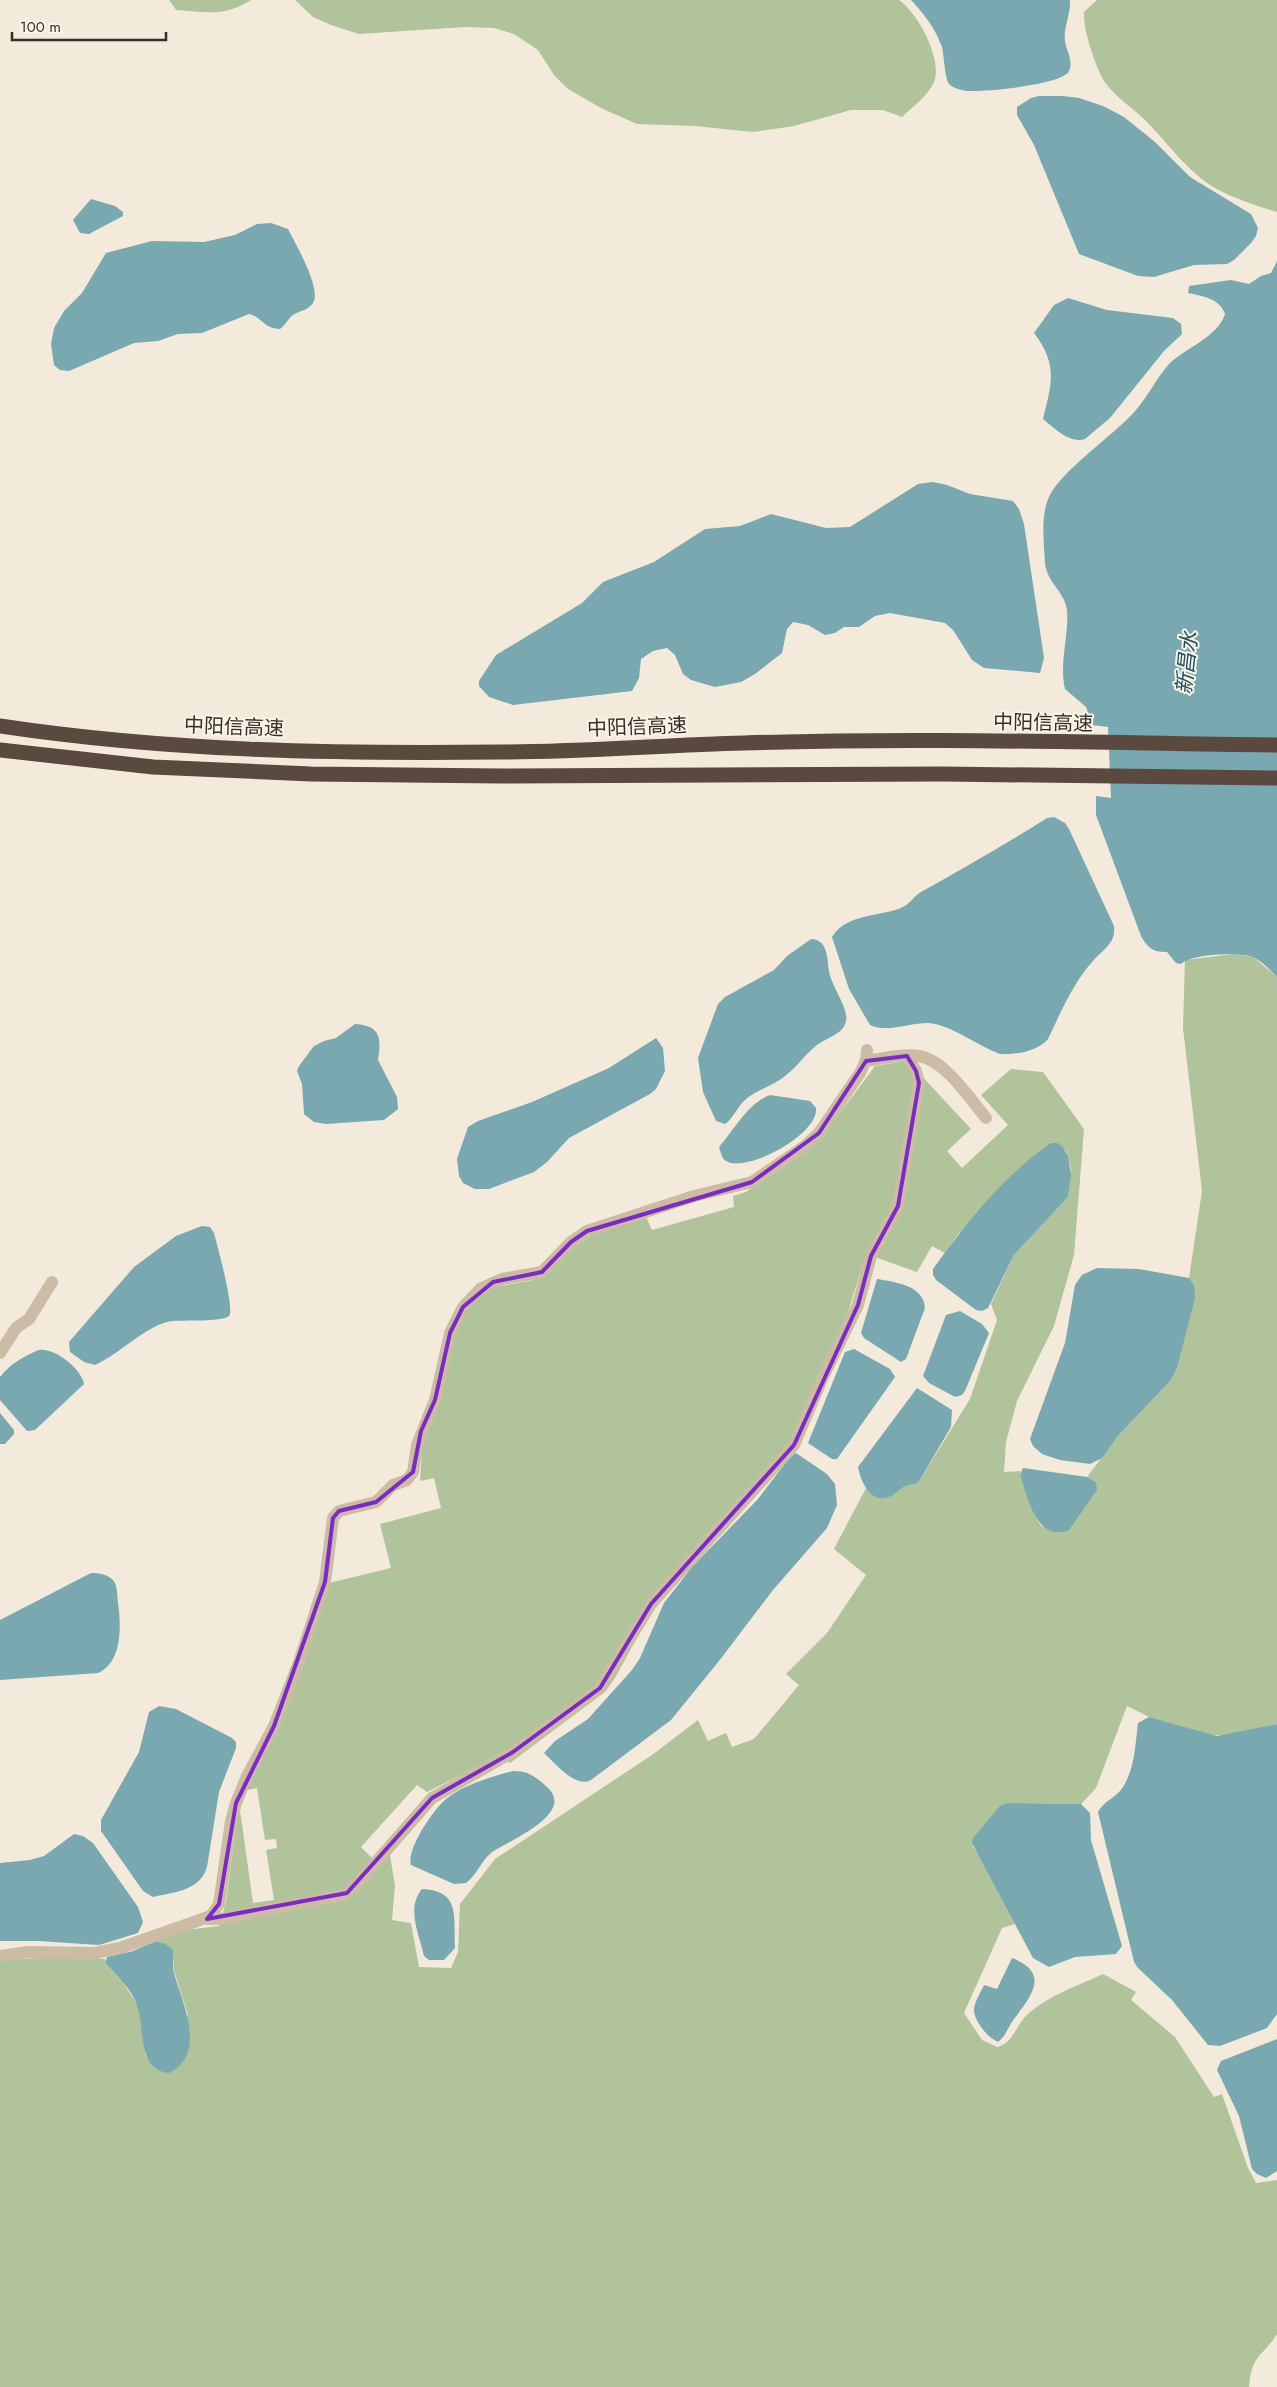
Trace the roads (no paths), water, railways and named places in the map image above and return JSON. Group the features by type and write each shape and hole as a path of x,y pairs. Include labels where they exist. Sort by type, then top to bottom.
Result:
{"highway":[{"name":"中阳信高速","path":"0,726 155,744 356,751 501,752 746,742 1277,745"},
{"path":"0,750 153,767 311,774 501,776 943,774 1277,778"}],"street":[{"path":"207,1919 219,1904 231,1821 236,1803 247,1776 274,1726 298,1665 325,1582 333,1518 339,1511 376,1502 393,1485 407,1480 413,1472 419,1438 435,1400 450,1333 463,1307 480,1289 493,1282 542,1272 571,1242 587,1231 694,1196 752,1182 813,1140 866,1056 920,1056 942,1067 986,1118"},
{"path":"0,1956 28,1952 94,1953 120,1948 172,1929 207,1919 222,1918 344,1895 356,1885 432,1798 513,1752 600,1688 651,1604 794,1445 823,1377 858,1305 871,1256 898,1206 919,1083 916,1071 907,1056"},
{"path":"0,1353 16,1328 29,1320 52,1282"}],"water":[{"path":"911,0 1070,0 1065,36 1070,60 1069,71 1064,76 1053,80 1022,87 976,91 955,88 949,84 942,47 933,28"},
{"path":"1039,96 1079,98 1103,106 1124,117 1155,142 1190,177 1251,214 1258,228 1256,236 1234,260 1227,264 1194,265 1154,277 1138,276 1079,254 1034,145 1017,115 1017,107 1031,98"},
{"path":"91,199 115,206 123,212 123,216 89,234 80,233 73,220"},
{"path":"271,223 288,229 311,277 315,296 311,306 291,316 280,329 270,327 249,314 202,333 178,334 158,341 134,343 69,371 60,370 54,365 51,344 54,328 64,311 82,293 106,253 152,241 204,242 235,235 257,224"},
{"name":"新昌水","path":"1277,261 1277,977 1259,960 1245,955 1205,956 1181,964 1176,963 1167,952 1151,949 1141,936 1096,815 1096,796 1111,798 1108,727 1092,725 1086,707 1065,689 1063,669 1067,610 1063,598 1046,570 1043,532 1047,502 1061,479 1136,410 1169,364 1208,336 1221,322 1225,314 1219,304 1210,299 1188,293 1189,286 1231,280 1249,284 1261,276 1271,273"},
{"path":"1068,298 1107,310 1173,318 1181,324 1182,334 1164,351 1110,418 1085,439 1079,440 1062,434 1043,419 1049,394 1051,374 1047,355 1034,333 1054,305"},
{"path":"933,482 970,494 1013,501 1019,509 1024,524 1044,658 1040,673 984,668 972,660 953,630 945,623 890,613 875,616 859,627 844,627 835,633 825,635 808,625 793,622 787,629 782,653 755,674 741,682 715,687 691,680 683,674 675,655 667,648 653,651 641,659 639,678 632,691 513,705 489,697 479,686 479,681 496,655 582,603 603,582 654,562 705,529 740,526 771,514 826,528 850,527 918,484"},
{"path":"1054,817 1065,823 1069,829 1114,926 1114,932 1111,941 1073,988 1048,1039 1039,1047 1033,1049 1013,1054 1000,1054 937,1024 921,1023 884,1028 870,1025 849,989 832,937 838,930 854,920 904,907 921,892 1047,818"},
{"path":"811,939 821,942 826,950 830,977 845,1010 845,1025 838,1032 812,1049 786,1075 746,1099 725,1124 716,1121 703,1092 698,1058 718,1004 725,997 774,970 787,956"},
{"path":"355,1024 364,1025 375,1031 378,1035 378,1060 397,1097 398,1109 384,1120 326,1124 314,1122 304,1114 302,1084 297,1071 299,1066 314,1046 336,1038"},
{"path":"656,1038 663,1048 665,1071 656,1089 650,1094 569,1138 547,1162 534,1172 489,1189 475,1189 463,1183 459,1176 457,1159 468,1127 478,1121 532,1102 609,1068"},
{"path":"770,1095 810,1101 816,1108 814,1118 807,1129 780,1149 765,1157 749,1162 736,1163 724,1160 719,1147 748,1110"},
{"path":"1051,1143 1057,1143 1062,1146 1068,1156 1071,1174 1068,1197 1014,1255 988,1308 982,1311 976,1310 936,1280 933,1275 933,1269 972,1217 1017,1170"},
{"path":"202,1226 210,1227 214,1233 228,1290 230,1302 229,1316 219,1319 172,1321 162,1324 95,1365 84,1362 70,1352 69,1342 134,1267 176,1236"},
{"path":"1097,1268 1139,1269 1189,1278 1194,1285 1195,1298 1177,1368 1171,1380 1117,1437 1102,1458 1090,1464 1060,1460 1042,1454 1033,1446 1030,1439 1065,1343 1075,1285 1082,1275"},
{"path":"877,1279 907,1286 919,1294 923,1300 925,1308 906,1359 901,1362 864,1338 861,1333"},
{"path":"960,1311 982,1324 989,1333 965,1391 962,1395 955,1397 929,1383 923,1376 946,1315"},
{"path":"854,1349 890,1369 895,1377 837,1459 832,1459 808,1443 845,1352"},
{"path":"39,1350 52,1352 66,1360 78,1372 84,1384 35,1430 27,1431 0,1400 0,1377 18,1361"},
{"path":"917,1388 952,1410 951,1427 918,1483 906,1486 888,1497 879,1498 870,1493 866,1488 858,1467"},
{"path":"0,1413 14,1430 14,1434 5,1444 0,1444"},
{"path":"796,1453 827,1474 835,1484 837,1505 827,1528 773,1590 671,1720 591,1780 579,1781 566,1774 544,1753 555,1741 588,1719 632,1670 640,1658 664,1603 692,1567 758,1499 790,1457"},
{"path":"1023,1468 1087,1477 1096,1482 1097,1490 1069,1530 1058,1532 1049,1530 1035,1516 1020,1475"},
{"path":"91,1573 108,1576 115,1582 117,1588 120,1632 112,1661 98,1673 0,1680 0,1620"},
{"path":"159,1706 176,1709 232,1738 236,1742 236,1748 219,1792 207,1867 204,1875 192,1886 177,1892 153,1897 143,1891 101,1831 101,1820 139,1752 149,1712"},
{"path":"1149,1717 1217,1736 1277,1724 1277,2014 1267,2028 1220,2046 1208,2045 1172,2000 1134,1962 1098,1812 1125,1784 1134,1758 1138,1723"},
{"path":"513,1771 532,1775 547,1787 554,1797 553,1807 547,1817 524,1834 491,1853 466,1883 454,1884 411,1865 413,1849 422,1830 446,1799 470,1785"},
{"path":"1007,1803 1081,1804 1090,1813 1091,1840 1122,1946 1116,1954 1075,1957 1049,1967 1033,1958 972,1843 973,1838 1000,1806"},
{"path":"74,1834 83,1836 93,1843 138,1907 143,1922 138,1933 99,1945 39,1941 0,1941 0,1863 30,1860 44,1856"},
{"path":"422,1889 444,1895 453,1908 455,1948 444,1960 429,1960 424,1956 414,1913 417,1896"},
{"path":"155,1941 166,1944 173,1950 173,1970 189,2027 190,2041 187,2053 181,2064 169,2073 159,2070 147,2056 135,2000 105,1963 107,1957 133,1951"},
{"path":"1012,1958 1024,1964 1031,1971 1034,1978 1034,1986 1026,2002 998,2042 990,2037 980,2025 975,2016 974,2009 984,1985 997,1989"},
{"path":"1277,2039 1277,2171 1266,2178 1257,2174 1252,2169 1239,2116 1217,2070 1221,2061"}]}
